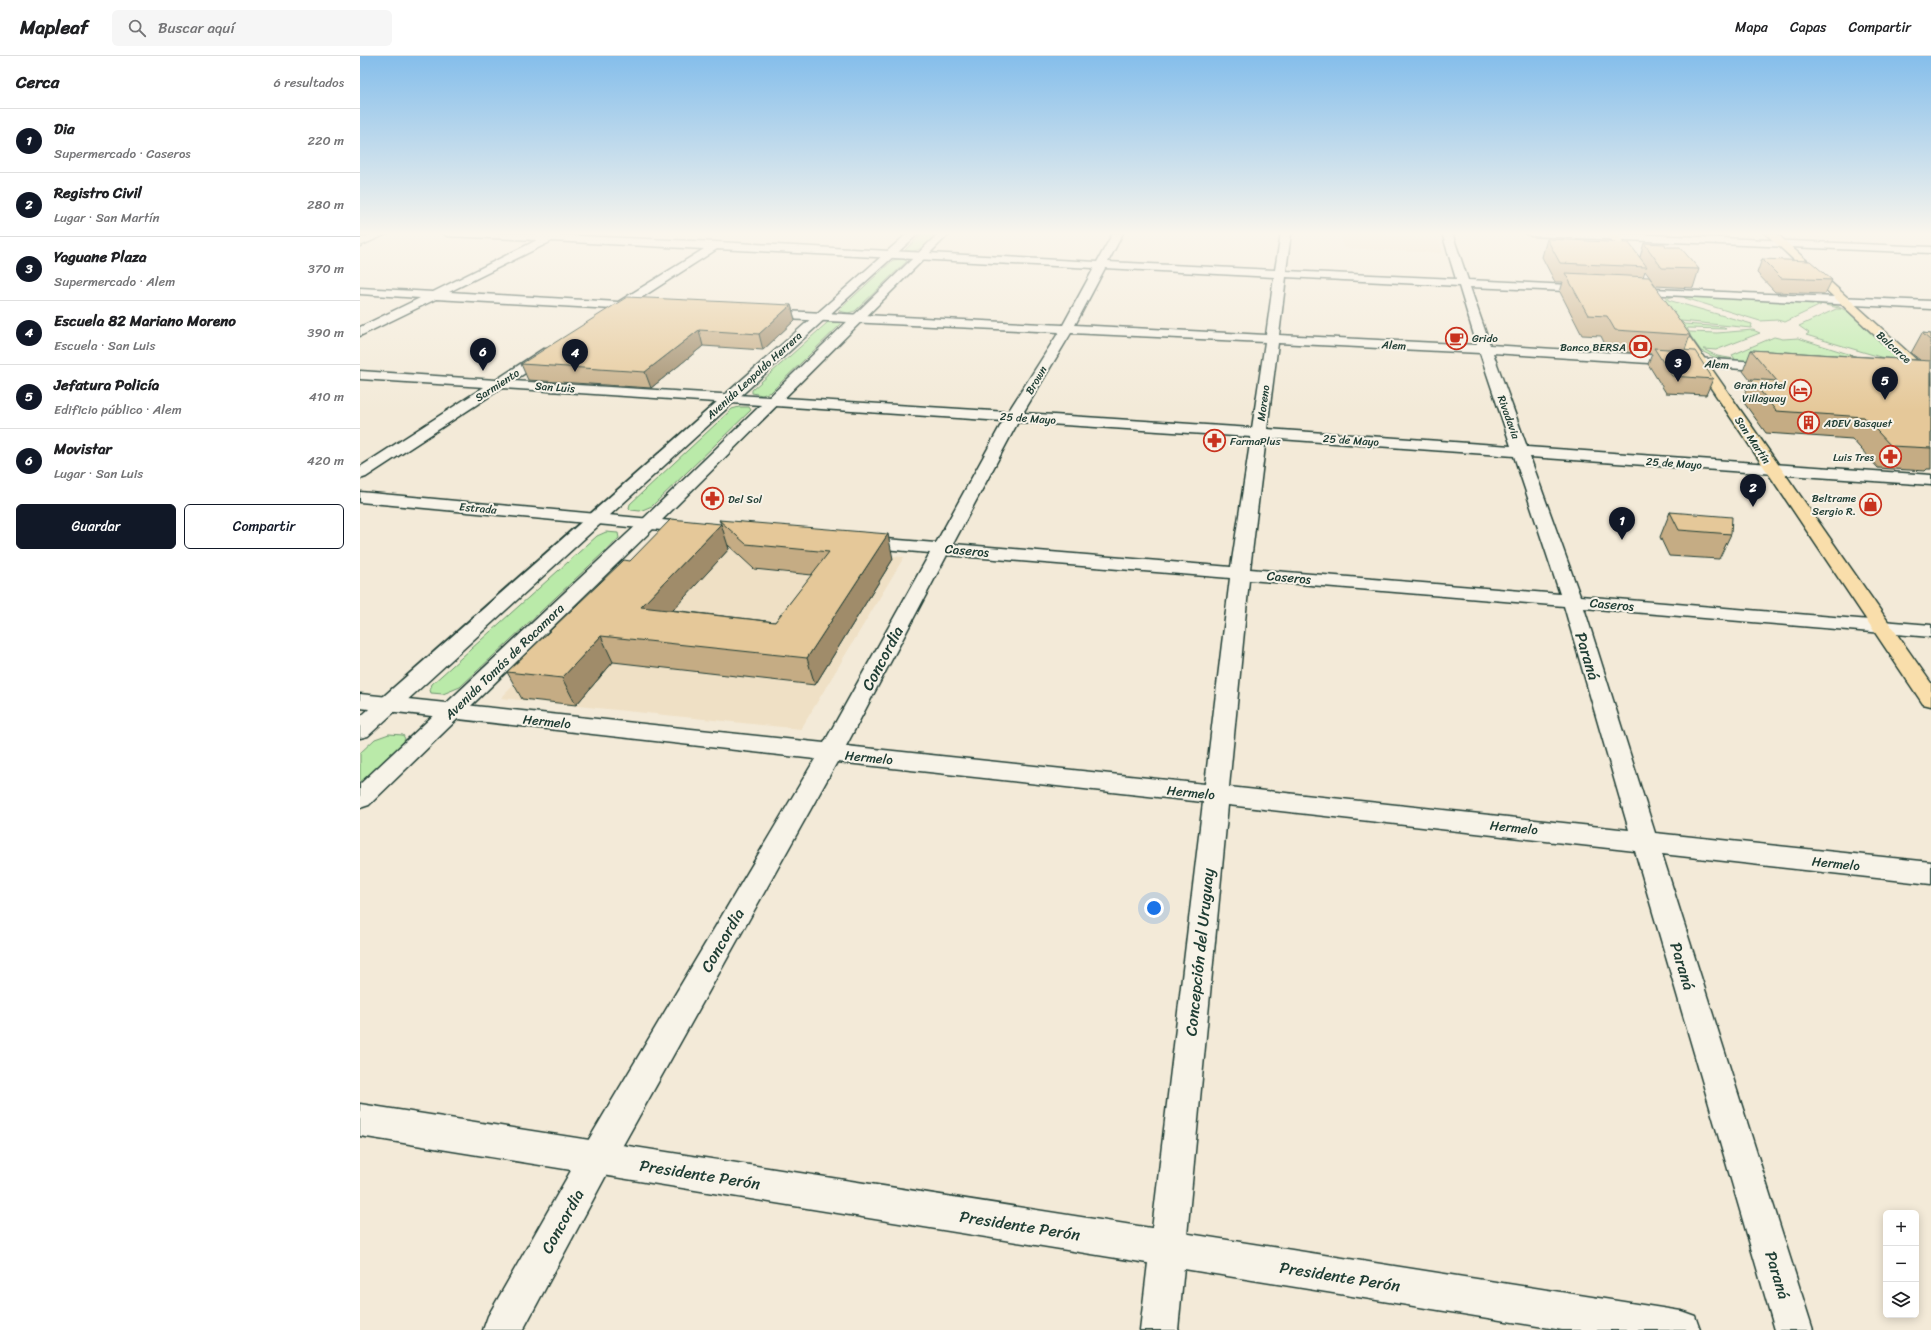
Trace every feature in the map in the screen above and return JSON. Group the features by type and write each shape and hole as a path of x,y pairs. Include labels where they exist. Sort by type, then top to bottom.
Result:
{"main road":[{"name":"San Martín","path":"1652,292 1880,627 1931,699"},
{"name":"Balcarce","path":"1834,292 1930,378"}],"street":[{"path":"387,292 653,307"},
{"path":"360,332 440,292"},
{"path":"602,318 642,292"},
{"name":"Avenida Leopoldo Herrera","path":"596,519 727,398 847,292"},
{"path":"648,524 883,292"},
{"name":"Brown","path":"941,548 1013,417 1067,329 1087,292"},
{"name":"Moreno","path":"1240,573 1278,292"},
{"name":"Rivadavia","path":"1467,292 1485,350 1522,452 1572,601"},
{"path":"1662,292 1931,305"},
{"name":"Alem","path":"748,313 1485,350 1786,368"},
{"name":"Sarmiento","path":"360,474 556,347"},
{"name":"San Luis","path":"360,375 771,402"},
{"path":"1904,376 1930,378"},
{"name":"25 de Mayo","path":"771,402 1259,433 1931,480"},
{"name":"Estrada","path":"360,497 648,524"},
{"path":"360,730 596,519"},
{"path":"648,524 711,529"},
{"name":"Avenida Tomás de Rocamora","path":"360,799 648,524"},
{"name":"Caseros","path":"846,540 1931,631"},
{"name":"Concordia","path":"502,1330 596,1158 831,752 941,548"},
{"name":"Concepción del Uruguay","path":"1158,1330 1240,573"},
{"name":"Paraná","path":"1572,601 1794,1330"},
{"name":"Hermelo","path":"360,701 1931,873"},
{"name":"Presidente Perón","path":"360,1120 1681,1330"}],"shaded area":[{"path":"661,536 904,557 801,729 501,698"}],"green space":[{"path":"858,292 874,292 855,311 848,313 839,310"},
{"path":"1668,296 1674,296 1668,298 1668,300 1752,324 1751,328 1681,321 1684,324 1724,327 1726,329 1687,328 1689,332 1717,333 1753,330 1760,333 1716,350 1703,349 1717,356 1735,359 1732,355 1774,337 1783,339 1798,338 1879,364 1737,361 1714,357 1701,351 1665,300"},
{"path":"1684,297 1818,302 1837,306 1847,311 1904,364 1881,364 1887,359 1806,335 1809,333 1799,326 1836,309 1841,309 1839,308 1820,304 1821,305 1785,322 1777,320 1760,321"},
{"path":"828,322 839,322 841,324 771,392 762,395 752,393 752,390"},
{"path":"749,407 751,410 652,506 640,511 631,510 629,508 630,504 732,409"},
{"path":"606,532 618,533 619,538 460,687 443,694 431,693 430,690 432,684 597,536"},
{"path":"389,734 403,735 405,739 403,743 360,784 360,753 375,739"}],"building":[{"path":"1576,292 1660,292 1690,335 1615,330 1607,316 1588,315"},
{"path":"627,297 791,305 759,334 699,330 645,372 521,364"},
{"path":"1922,333 1931,334 1931,341"},
{"path":"1654,348 1695,351 1713,379 1672,376"},
{"path":"1751,350 1931,361 1931,448 1891,446 1864,417 1776,411 1751,379 1777,381"},
{"path":"1670,512 1732,517 1731,534 1679,530"},
{"path":"671,519 721,524 641,607 775,622 829,552 746,544 719,520 888,534 807,658 601,636 562,678 507,672 624,560 630,561"}],"place":[{"name":"Grido","path":"1457,338"},
{"name":"Banco BERSA","path":"1641,347"},
{"name":"Movistar","path":"483,371"},
{"name":"Escuela 82 Mariano Moreno","path":"575,372"},
{"name":"Yaguane Plaza","path":"1678,382"},
{"name":"Gran Hotel Villaguay","path":"1801,391"},
{"name":"Jefatura Policía","path":"1885,400"},
{"name":"ADEV Basquet","path":"1809,423"},
{"name":"FarmaPlus","path":"1214,441"},
{"name":"Luis Tres","path":"1890,457"},
{"name":"Del Sol","path":"713,499"},
{"name":"Beltrame Sergio R.","path":"1871,504"},
{"name":"Registro Civil","path":"1753,507"},
{"name":"Dia","path":"1622,540"}]}
